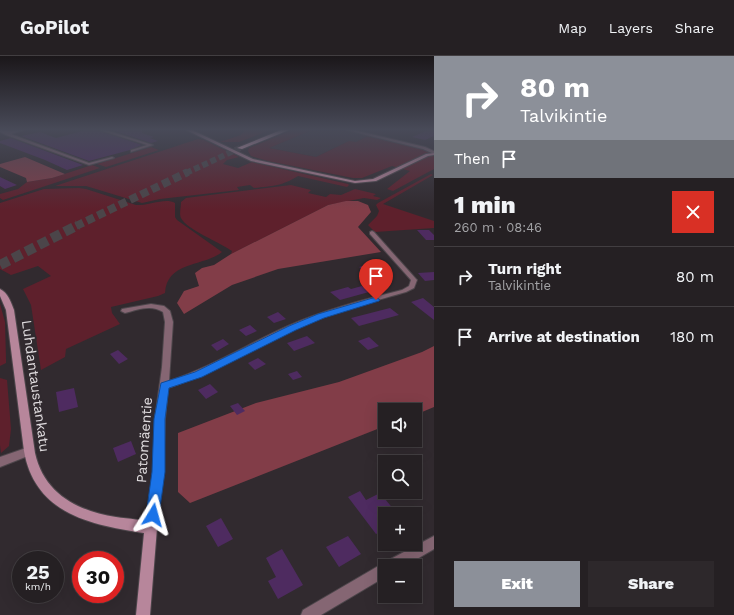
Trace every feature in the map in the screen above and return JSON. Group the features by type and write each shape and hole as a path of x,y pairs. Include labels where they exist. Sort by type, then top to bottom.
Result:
{"street":[{"path":"68,156 89,164 112,158"},
{"path":"244,156 252,160 355,182 374,180 425,156"},
{"path":"164,386 198,374 321,316 404,291 412,287 414,280 412,276 372,233"},
{"name":"Luhdantaustankatu","path":"0,291 6,299 10,310 28,451 34,470 46,490 67,508 93,519 151,528"},
{"name":"Patomäentie","path":"125,311 150,305 160,306 166,311 169,322 160,419 158,472 143,615"},
{"path":"0,462 28,451"},
{"path":"404,559 434,542"},
{"path":"308,615 378,574"}],"shaded area":[{"path":"122,156 140,156 106,167 97,164"},
{"path":"146,156 237,156 239,157 227,160 223,164 238,168 252,162 349,185 347,187 298,176 282,184 272,186 254,188 250,185 237,187 239,190 160,199 142,203 86,186 55,186"},
{"path":"251,156 434,156 434,169 393,191 387,189 410,171 392,166 362,178 353,178 268,161"},
{"path":"25,157 65,174 52,178 27,182 26,178 0,167 0,164"},
{"path":"92,165 100,168 3,200 0,198 0,194 18,189 27,182 52,178"},
{"path":"431,174 433,175 383,204 434,221 434,228 375,232 368,225 377,216 379,211 376,205 378,203"},
{"path":"291,185 311,190 308,193 326,197 330,194 341,195 355,189 376,194 373,196 381,198 377,200 364,198 328,205 231,254 232,251 190,227 180,216 181,202 186,198"},
{"path":"79,188 136,205 171,201 175,203 175,217 177,220 222,252 214,257 187,266 172,275 167,283 165,293 111,307 112,313 120,324 66,349 65,357 41,370 31,305 23,289 51,276 38,266 11,275 0,269 0,203 44,189"},
{"path":"346,201 358,201 368,205 371,212 358,227 381,252 278,269 232,285 184,314 177,303 184,291 199,286 195,273 202,268 214,265 231,254 328,205"},
{"path":"0,304 5,322 6,363 0,366"},
{"path":"434,346 434,407 422,412 422,403 378,403 378,429 190,503 178,492 178,433 256,403 339,382 422,352"},
{"path":"0,378 7,380 11,429 9,446 1,453 0,445"}],"building":[{"path":"35,156 59,156 83,165 67,170"},
{"path":"76,156 107,156 89,161"},
{"path":"0,177 17,185 5,189 0,186"},
{"path":"417,230 429,230 434,235 434,240 426,240"},
{"path":"373,263 382,269 367,273 359,267"},
{"path":"434,272 434,280 425,281 418,273"},
{"path":"362,286 369,292 340,300 330,292 348,287 351,289"},
{"path":"423,298 434,307 434,320 411,302"},
{"path":"390,308 399,315 359,326 351,318"},
{"path":"278,312 286,319 274,323 267,317"},
{"path":"250,325 257,331 246,336 239,330"},
{"path":"307,336 315,343 294,351 287,343"},
{"path":"369,337 379,346 368,350 358,341"},
{"path":"223,339 229,344 217,351 211,345"},
{"path":"118,350 128,359 119,364 110,354"},
{"path":"258,358 266,364 255,370 248,363"},
{"path":"297,371 302,377 293,380 288,374"},
{"path":"210,384 218,392 206,399 198,390"},
{"path":"74,388 78,407 59,412 56,392"},
{"path":"238,403 245,411 237,415 230,406"},
{"path":"131,441 136,454 118,462 113,448"},
{"path":"360,491 366,500 378,494 378,499 385,499 392,507 378,507 378,533 376,534 348,497"},
{"path":"221,518 233,539 218,547 206,526"},
{"path":"348,536 361,554 339,567 326,547"},
{"path":"282,549 303,585 278,599 268,581 276,577 266,558"}],"tunnel":[{"path":"186,173 223,156"},
{"path":"77,226 188,172"},
{"path":"0,265 77,226"}],"route":[{"path":"153,515 158,472 160,419 164,386 198,374 241,352 321,316 376,300"}]}
